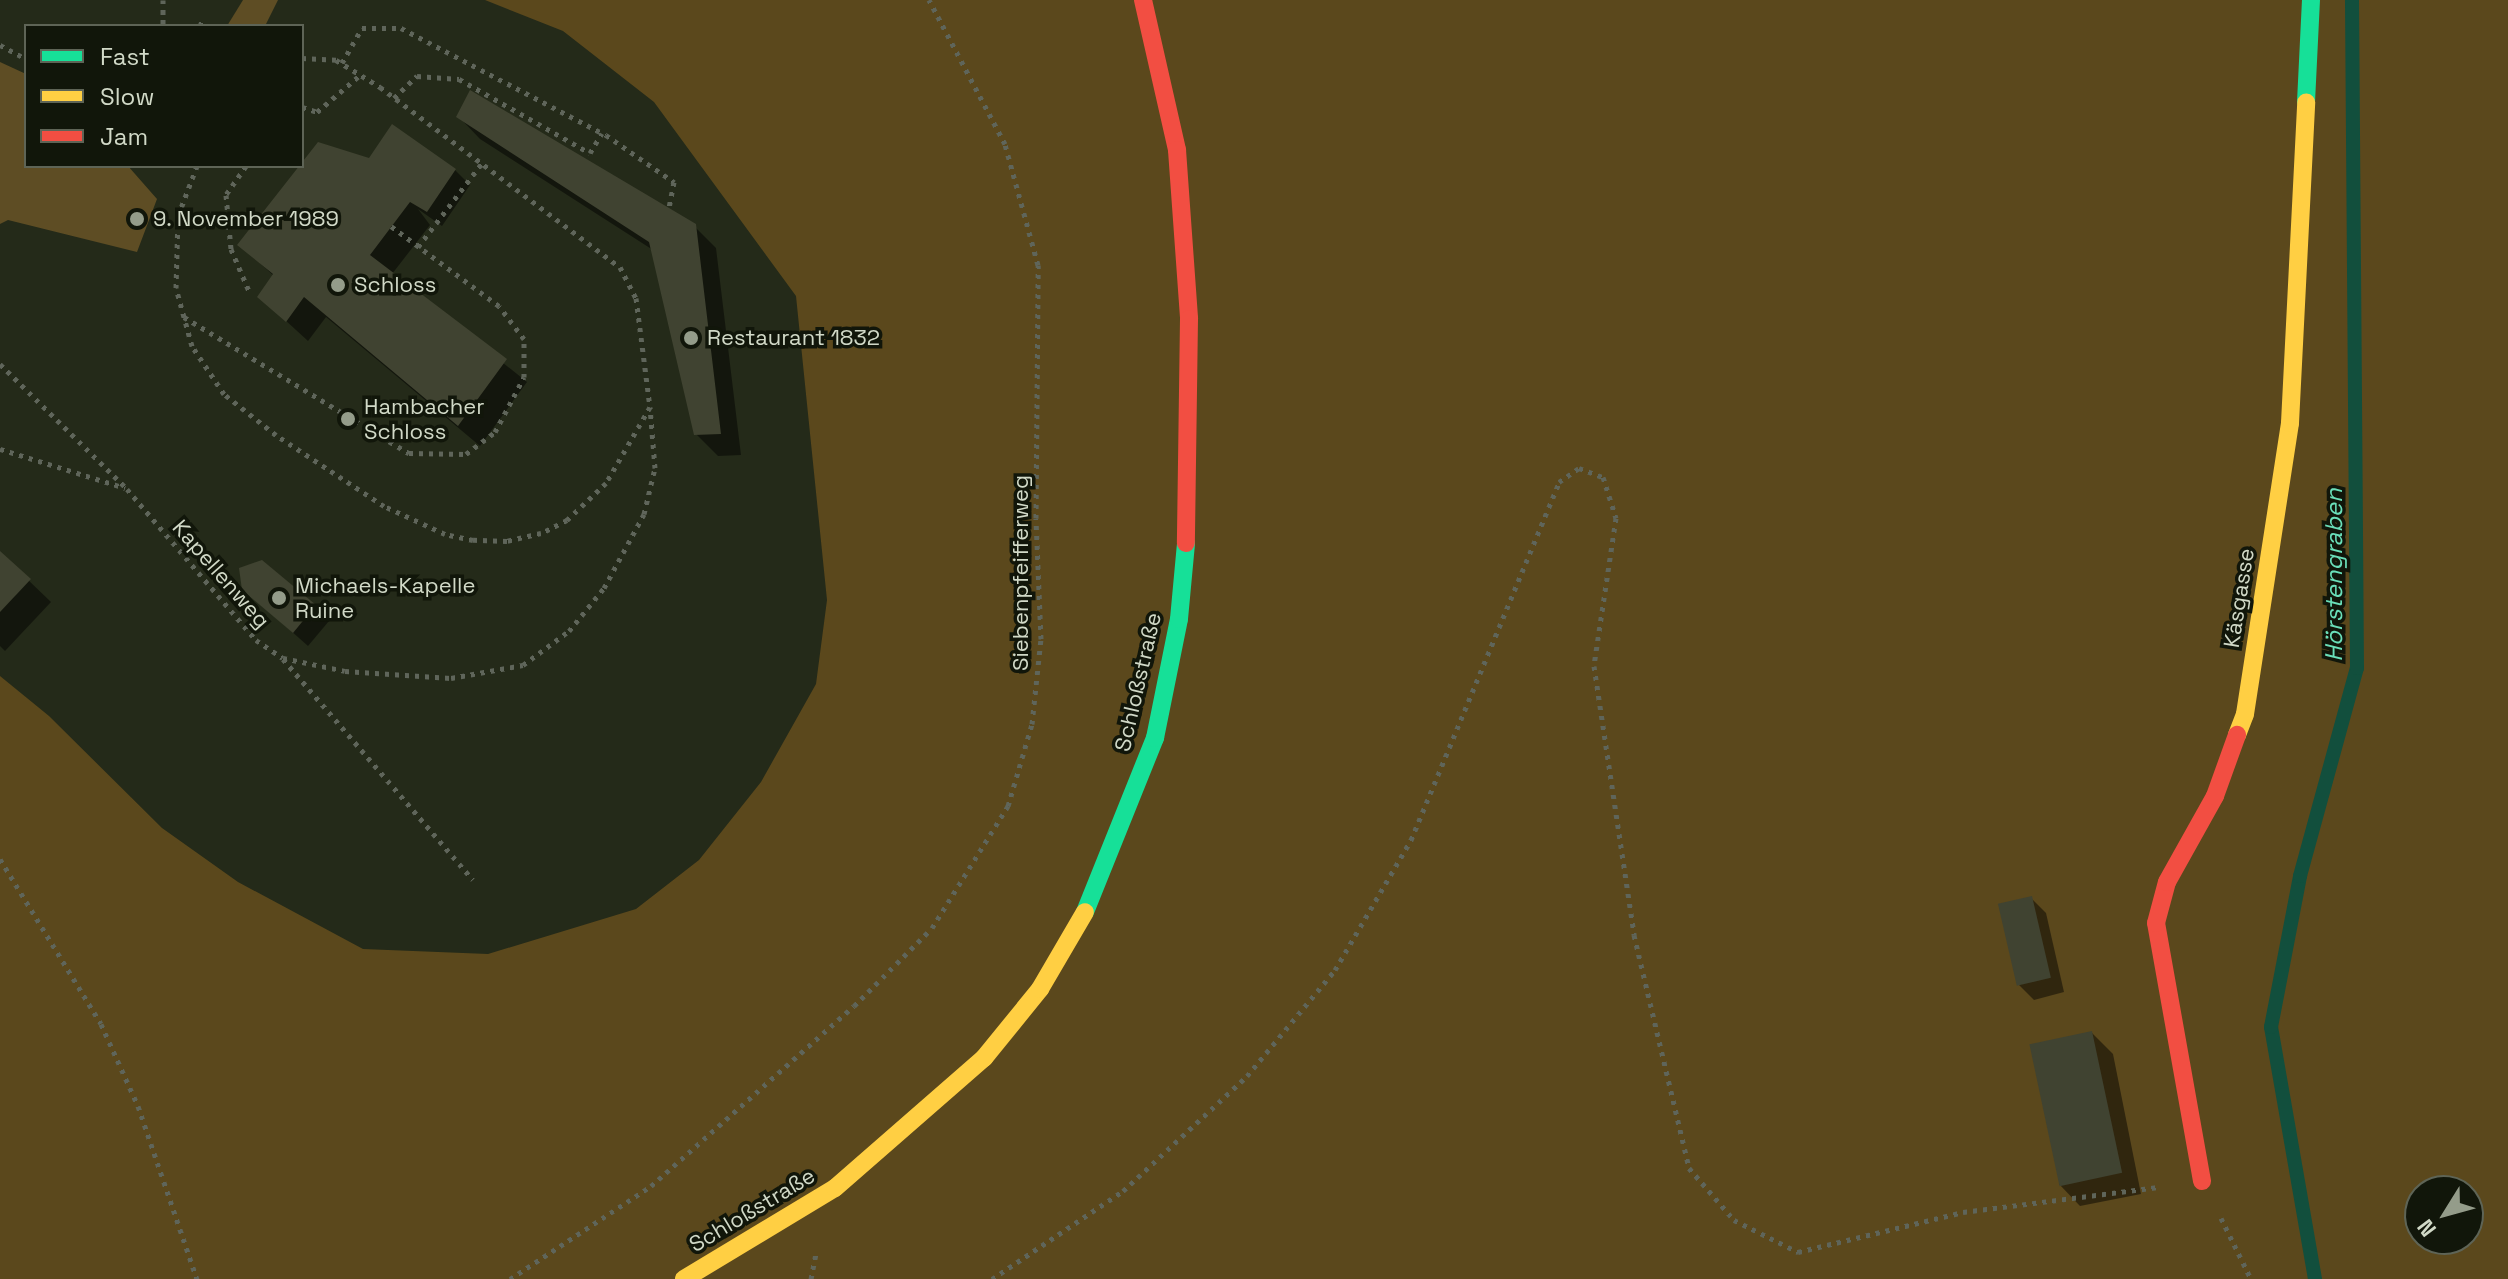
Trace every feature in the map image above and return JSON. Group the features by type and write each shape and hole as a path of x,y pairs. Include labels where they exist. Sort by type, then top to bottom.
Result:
{"street":[{"name":"Schloßstraße","path":"684,1279 835,1188 984,1058 1040,989 1084,916 1155,738 1179,619 1190,492 1189,319 1177,150 1143,0"},
{"name":"Käsgasse","path":"2202,1181 2156,923 2167,882 2215,796 2245,714 2290,423 2311,0"}],"path":[{"path":"163,0 163,24"},
{"name":"Siebenpfeifferweg","path":"510,1279 651,1186 854,1006 932,928 1008,806 1032,724 1041,639 1038,265 1005,144 929,0"},
{"path":"201,24 203,19"},
{"path":"304,58 342,63 362,28 401,28 602,133 674,182 669,208"},
{"path":"0,45 24,58"},
{"name":"Kapellenweg","path":"0,364 127,489 246,630 283,658 406,677 451,678 523,665 569,631 604,588 644,514 655,468 644,331 636,298 620,267 394,98 342,63"},
{"path":"304,108 317,112 360,75"},
{"path":"394,98 417,76 459,79 590,153 602,133"},
{"path":"418,247 482,163"},
{"path":"196,168 178,216 176,288 192,346 224,394 276,435 384,506 445,534 473,540 507,541 567,520 606,483 650,407"},
{"path":"245,168 226,195 231,249 249,291"},
{"path":"184,317 409,453 466,454 495,432 524,377 524,339 499,306 391,226"},
{"path":"0,449 127,489"},
{"path":"992,1279 1123,1191 1247,1076 1335,970 1411,840 1559,482 1579,468 1603,477 1616,518 1594,666 1634,935 1689,1168 1734,1220 1798,1252 1963,1212 2202,1181 2251,1279"},
{"path":"283,658 473,880"},
{"path":"0,859 101,1024 138,1106 197,1279"}],"shaded area":[{"path":"243,0 278,0 266,24 228,24"},
{"path":"485,0 2508,0 2508,1279 0,1279 0,676 49,716 162,828 238,882 363,949 488,954 636,909 699,860 761,782 816,684 827,600 796,296 654,102 563,31"},
{"path":"0,62 24,73 24,168 130,168 157,199 137,252 8,220 0,224"}],"building":[{"name":"Restaurant 1832","path":"470,90 696,224 721,434 694,435 649,242 456,117"},
{"name":"Schloss","path":"392,124 456,169 427,212 410,202 370,255 507,359 458,426 304,297 286,322 257,297 273,274 237,245 298,168 304,168 304,160 318,142 369,158"},
{"path":"0,551 31,579 0,612"},
{"name":"Michaels-Kapelle Ruine","path":"262,560 316,605 293,633 242,590 239,568"},
{"path":"2032,896 2051,978 2017,986 1998,904"},
{"path":"2092,1031 2122,1173 2060,1186 2029,1044"}],"waterway":[{"name":"Hörstengraben","path":"2315,1279 2271,1027 2300,876 2357,668 2352,0"}],"traffic: fast":[{"path":"2306,102 2311,0"},
{"path":"1085,912 1155,738 1179,619 1186,543"}],"traffic: slow":[{"path":"2237,735 2245,714 2290,423 2306,102"},
{"path":"684,1279 835,1188 984,1058 1040,989 1085,912"}],"traffic: jam":[{"path":"1143,0 1177,150 1189,319 1186,543"},
{"path":"2202,1181 2156,923 2167,882 2215,796 2237,735"}],"place":[{"name":"9. November 1989","path":"137,219"},
{"name":"Schloss","path":"338,285"},
{"name":"Restaurant 1832","path":"691,338"},
{"name":"Hambacher Schloss","path":"348,419"},
{"name":"Michaels-Kapelle Ruine","path":"279,598"}]}
